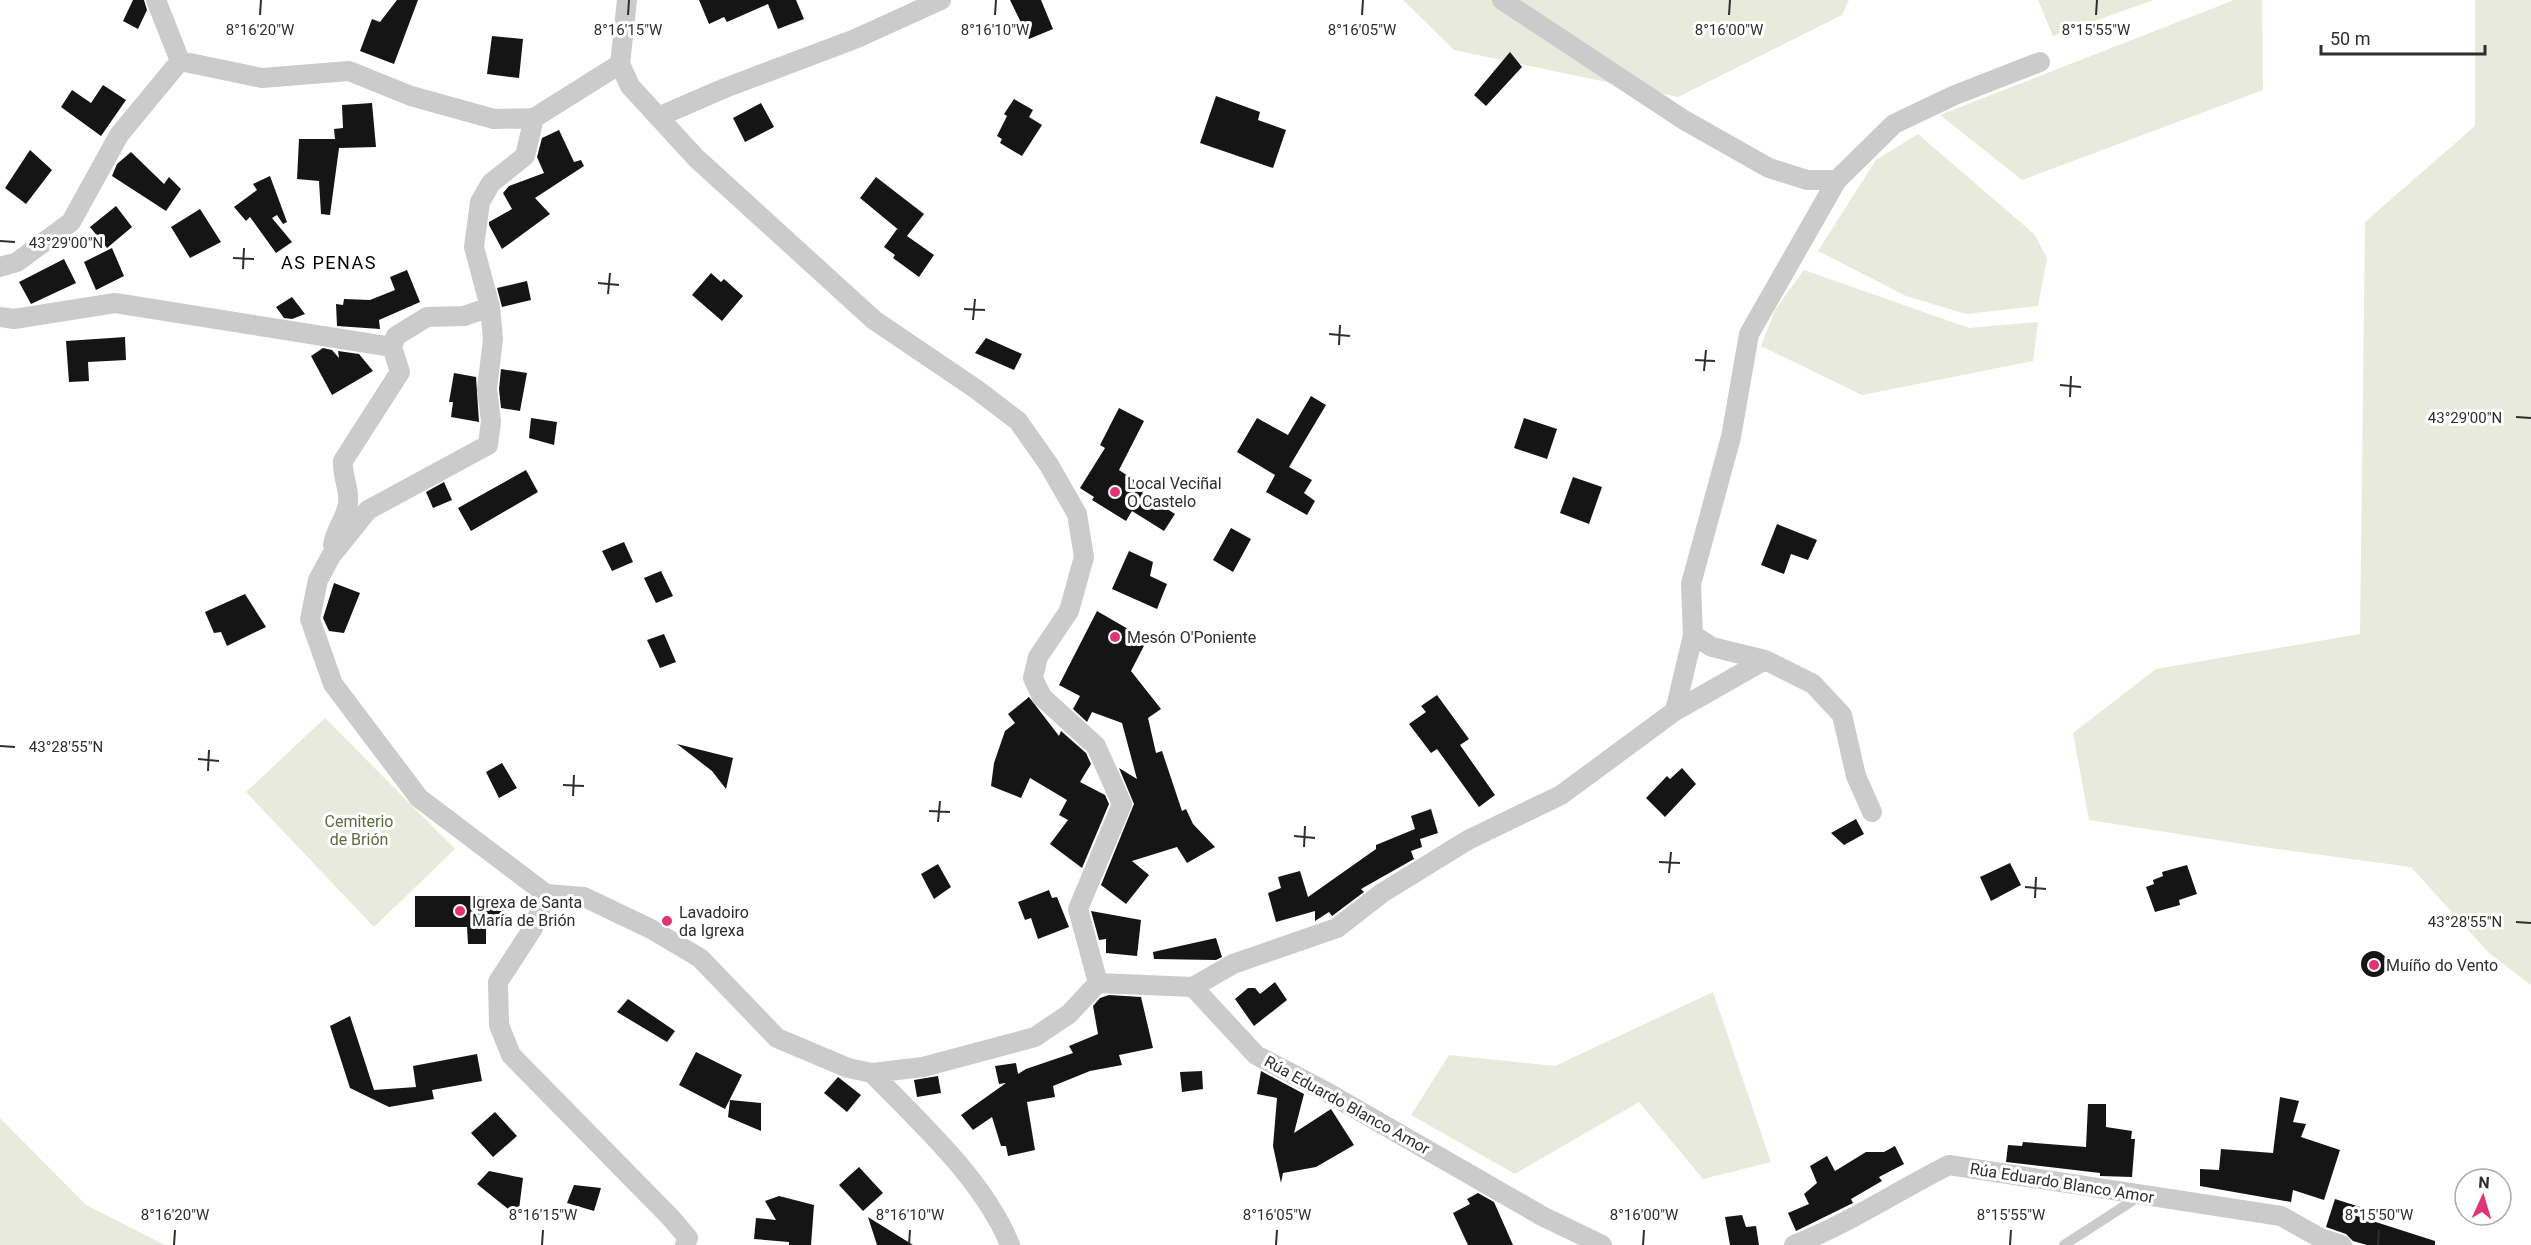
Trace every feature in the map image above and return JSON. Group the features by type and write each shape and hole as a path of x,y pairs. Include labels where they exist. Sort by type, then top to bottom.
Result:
{"street":[{"path":"156,0 180,61"},
{"path":"627,0 620,64 630,86 696,158 874,320 976,388 1018,421 1049,465 1077,514 1084,557 1069,611 1038,657 1034,678 1042,697 1096,746 1122,804 1078,909 1098,983"},
{"path":"658,117 725,88 855,39 941,0"},
{"path":"1502,0 1684,120 1769,168 1807,180 1837,180"},
{"path":"180,61 262,78 349,71 411,96 494,120 534,118 620,64"},
{"path":"0,267 17,262 72,222 119,135 180,61"},
{"path":"1675,711 1693,635 1691,584 1731,437 1749,334 1837,180 1894,124 1954,95 2040,62"},
{"path":"534,118 525,156 491,183 480,202 474,247 490,307 493,339 487,389 491,421 488,445 368,510 331,556 318,580 310,619 333,684 419,798 546,894 584,897 651,929 700,958 777,1038 848,1068 872,1073 923,1067 1035,1037 1069,1014 1098,983 1193,987 1233,964 1337,928 1382,893 1468,840 1561,795 1675,711 1765,660"},
{"path":"0,317 14,319 115,303 392,347"},
{"path":"331,556 334,539 348,506 349,492 342,476 343,461 400,372 392,347 396,336 427,317 464,316 490,307"},
{"path":"1693,635 1712,647 1765,660 1814,684 1842,715 1856,776 1872,812"},
{"path":"546,894 533,928 498,982 499,1025 511,1055 671,1218 688,1238 685,1245"},
{"name":"Rúa Eduardo Blanco Amor","path":"1193,987 1256,1055 1323,1090 1542,1216 1602,1245"},
{"path":"872,1073 955,1160 1002,1224 1010,1245"},
{"name":"Rúa Eduardo Blanco Amor","path":"1794,1245 1831,1230 1899,1190 1949,1165 2281,1216 2320,1238 2342,1245"}],"lane":[{"path":"2064,1245 2140,1196"}],"green space":[{"path":"1403,0 1849,0 1842,15 1678,97 1454,50"},
{"path":"2038,0 2153,0 2053,36"},
{"path":"2234,0 2262,0 2263,90 2022,180 1940,115"},
{"path":"2475,0 2531,0 2531,985 2489,953 2411,867 2089,820 2073,733 2156,669 2360,634 2365,222 2475,126"},
{"path":"1918,134 2034,234 2047,258 2038,306 1966,314 1906,296 1818,251 1876,160"},
{"path":"1804,270 1969,328 2038,322 2033,361 1862,395 1761,346 1775,310"},
{"name":"Cemiterio de Brión","path":"325,718 455,849 374,927 246,792"},
{"path":"1713,992 1771,1162 1703,1179 1639,1102 1515,1174 1411,1115 1449,1055 1555,1066"},
{"path":"0,1118 86,1205 165,1245 0,1245"}],"building":[{"path":"133,0 144,0 147,10 138,29 123,21"},
{"path":"397,0 418,0 394,64 360,51 372,19 380,22"},
{"path":"699,0 796,0 804,19 778,29 768,4 727,22 724,17 709,24"},
{"path":"1010,0 1041,0 1053,29 1029,39"},
{"path":"492,36 523,39 519,78 487,74"},
{"path":"1510,52 1522,67 1486,106 1474,95"},
{"path":"103,85 126,100 101,136 61,107 72,90 91,103"},
{"path":"1216,96 1260,112 1258,120 1286,130 1273,168 1200,143"},
{"path":"1014,99 1033,110 1029,117 1042,125 1022,156 1000,143 1002,139 997,136 1007,116 1004,114"},
{"path":"372,103 376,147 339,148 330,215 321,214 319,181 297,179 299,139 335,139 334,129 343,128 342,105"},
{"path":"761,103 774,127 745,142 733,118"},
{"path":"559,130 574,162 581,160 584,166 535,198 550,214 502,249 489,222 512,209 503,193 509,186 544,173 537,157 542,138"},
{"path":"30,150 52,170 26,204 5,188"},
{"path":"131,152 164,184 169,177 181,189 166,211 112,176 117,164"},
{"path":"270,176 287,222 283,224 277,215 272,218 292,242 276,253 250,217 246,221 234,207 257,190 253,184"},
{"path":"876,177 924,214 907,236 934,255 919,277 893,258 895,255 884,247 897,229 900,231 860,198"},
{"path":"116,206 132,227 107,248 90,227"},
{"path":"200,209 221,242 190,258 171,227"},
{"path":"112,248 124,276 96,290 84,262"},
{"path":"64,259 76,283 31,304 19,282"},
{"path":"407,270 420,302 379,320 380,329 337,326 336,304 343,305 344,299 370,300 395,290 390,277"},
{"path":"711,273 721,282 724,279 743,296 722,321 692,295"},
{"path":"527,281 531,300 502,307 497,288"},
{"path":"292,297 305,314 292,319 284,318 276,307"},
{"path":"125,337 126,360 88,362 89,381 69,382 66,341"},
{"path":"986,338 1022,354 1014,370 975,353"},
{"path":"323,348 332,350 339,358 338,351 359,354 373,371 332,395 311,356"},
{"path":"501,369 527,373 520,411 501,408 499,389"},
{"path":"454,373 476,377 479,422 451,417 453,402 449,402"},
{"path":"1311,396 1326,405 1289,467 1312,480 1304,493 1315,501 1307,515 1266,492 1275,475 1237,452 1257,418 1288,435"},
{"path":"1119,408 1144,421 1119,470 1146,488 1142,493 1175,514 1164,531 1132,511 1126,521 1092,500 1094,497 1080,488 1105,448 1100,445"},
{"path":"531,418 557,422 554,445 529,438"},
{"path":"1524,418 1557,429 1547,459 1514,448"},
{"path":"526,470 538,492 471,531 458,508"},
{"path":"1573,477 1602,487 1589,524 1560,513"},
{"path":"444,482 452,500 433,508 426,492"},
{"path":"1777,524 1817,540 1808,560 1791,554 1784,574 1761,565"},
{"path":"1231,528 1251,539 1233,572 1213,560"},
{"path":"624,542 633,562 612,571 602,551"},
{"path":"1129,551 1153,562 1150,576 1167,584 1157,609 1112,589"},
{"path":"661,571 673,596 656,603 644,578"},
{"path":"334,583 360,593 344,633 329,631 323,618"},
{"path":"245,594 266,627 227,646 221,632 214,633 205,612"},
{"path":"1097,611 1147,640 1131,671 1161,709 1148,718 1156,753 1162,751 1182,811 1186,809 1193,824 1215,847 1187,863 1177,847 1132,861 1149,875 1126,904 1101,885 1134,804 1119,768 1137,779 1122,723 1092,712 1087,722 1073,709 1080,696 1059,685"},
{"path":"664,634 676,662 660,668 647,640"},
{"path":"1437,695 1469,739 1460,745 1495,795 1479,807 1437,749 1431,753 1409,724 1426,712 1421,706"},
{"path":"1029,697 1059,736 1061,731 1086,753 1091,764 1080,782 1105,795 1109,804 1082,868 1050,844 1068,820 1059,815 1067,800 1030,778 1021,798 991,786 994,763 1005,731 1015,723 1008,714"},
{"path":"677,744 733,758 726,789 712,771"},
{"path":"502,763 517,788 499,798 486,772"},
{"path":"1682,768 1696,784 1665,817 1646,798 1667,776 1670,779"},
{"path":"1431,809 1438,833 1420,839 1422,847 1411,851 1414,859 1361,889 1364,892 1332,916 1329,912 1315,921 1315,911 1276,922 1268,893 1281,888 1278,877 1300,871 1308,897 1376,849 1376,845 1415,829 1411,816"},
{"path":"1856,819 1864,834 1844,845 1831,833"},
{"path":"2010,863 2021,885 1991,901 1980,877"},
{"path":"938,864 951,887 934,899 921,874"},
{"path":"2187,865 2197,894 2179,900 2180,905 2155,912 2146,887 2154,884 2153,880 2163,876 2162,872"},
{"path":"1049,890 1052,898 1057,897 1069,927 1038,939 1031,918 1025,920 1018,902"},
{"name":"Igrexa de Santa María de Brión","path":"415,896 487,896 486,900 504,900 505,922 486,922 486,944 468,944 467,927 415,927"},
{"path":"1091,911 1141,920 1137,956 1106,953 1106,939 1099,940"},
{"path":"1216,938 1222,957 1216,960 1154,959 1153,952"},
{"name":"Muíño do Vento","path":"2374,951 2383,955 2387,964 2383,973 2374,977 2365,973 2361,964 2365,955"},
{"path":"1275,982 1287,1000 1254,1026 1235,999 1248,988 1255,988 1260,994"},
{"path":"1109,995 1141,997 1153,1048 1119,1055 1122,1065 1090,1071 1053,1086 1055,1097 1027,1102 1035,1150 1008,1156 1006,1146 1001,1146 992,1117 973,1130 961,1115 1006,1083 999,1084 995,1066 1016,1063 1018,1074 1026,1069 1073,1053 1069,1046 1098,1034 1093,1006 1100,998"},
{"path":"628,999 675,1031 667,1042 617,1012"},
{"path":"350,1016 374,1090 416,1087 413,1066 477,1054 482,1081 432,1090 434,1099 389,1107 350,1088 330,1026"},
{"path":"696,1052 742,1075 725,1109 679,1085"},
{"path":"1202,1071 1203,1089 1182,1092 1180,1072"},
{"path":"1261,1071 1304,1094 1294,1133 1331,1109 1354,1145 1316,1167 1283,1173 1281,1183 1273,1146 1277,1098 1257,1094"},
{"path":"938,1076 941,1093 917,1097 914,1080"},
{"path":"838,1077 861,1095 847,1112 824,1093"},
{"path":"2280,1097 2299,1101 2293,1122 2306,1124 2301,1137 2340,1150 2324,1200 2293,1190 2291,1202 2200,1186 2200,1169 2219,1170 2221,1149 2273,1153"},
{"path":"730,1100 761,1103 761,1131 728,1117"},
{"path":"2088,1104 2106,1104 2106,1127 2132,1131 2131,1139 2135,1139 2132,1177 2100,1176 2100,1173 2006,1162 2008,1145 2022,1146 2023,1142 2086,1147"},
{"path":"495,1112 517,1136 493,1157 471,1133"},
{"path":"1895,1146 1904,1164 1879,1177 1882,1181 1851,1199 1853,1203 1796,1231 1788,1213 1809,1204 1804,1194 1817,1183 1810,1166 1827,1156 1835,1171 1866,1152 1884,1152"},
{"path":"859,1167 883,1193 863,1211 839,1185"},
{"path":"489,1171 523,1178 518,1217 477,1184"},
{"path":"574,1185 601,1188 594,1211 567,1203"},
{"path":"1478,1193 1494,1202 1513,1245 1468,1245 1453,1213 1470,1204 1467,1199"},
{"path":"779,1196 814,1205 811,1245 789,1245 789,1242 754,1239 756,1218 776,1220 765,1201"},
{"path":"2335,1199 2360,1207 2357,1216 2435,1241 2435,1245 2367,1245 2353,1241 2346,1234 2326,1227"},
{"path":"1742,1215 1746,1227 1756,1226 1759,1245 1730,1245 1725,1217"},
{"path":"868,1217 913,1245 877,1245"}],"place":[{"name":"Local Veciñal O Castelo","path":"1115,492"},
{"name":"Mesón O'Poniente","path":"1115,637"},
{"name":"Igrexa de Santa María de Brión","path":"460,911"},
{"name":"Lavadoiro da Igrexa","path":"667,921"},
{"name":"Muíño do Vento","path":"2374,965"}],"district":[{"name":"AS PENAS","path":"329,262"}]}
